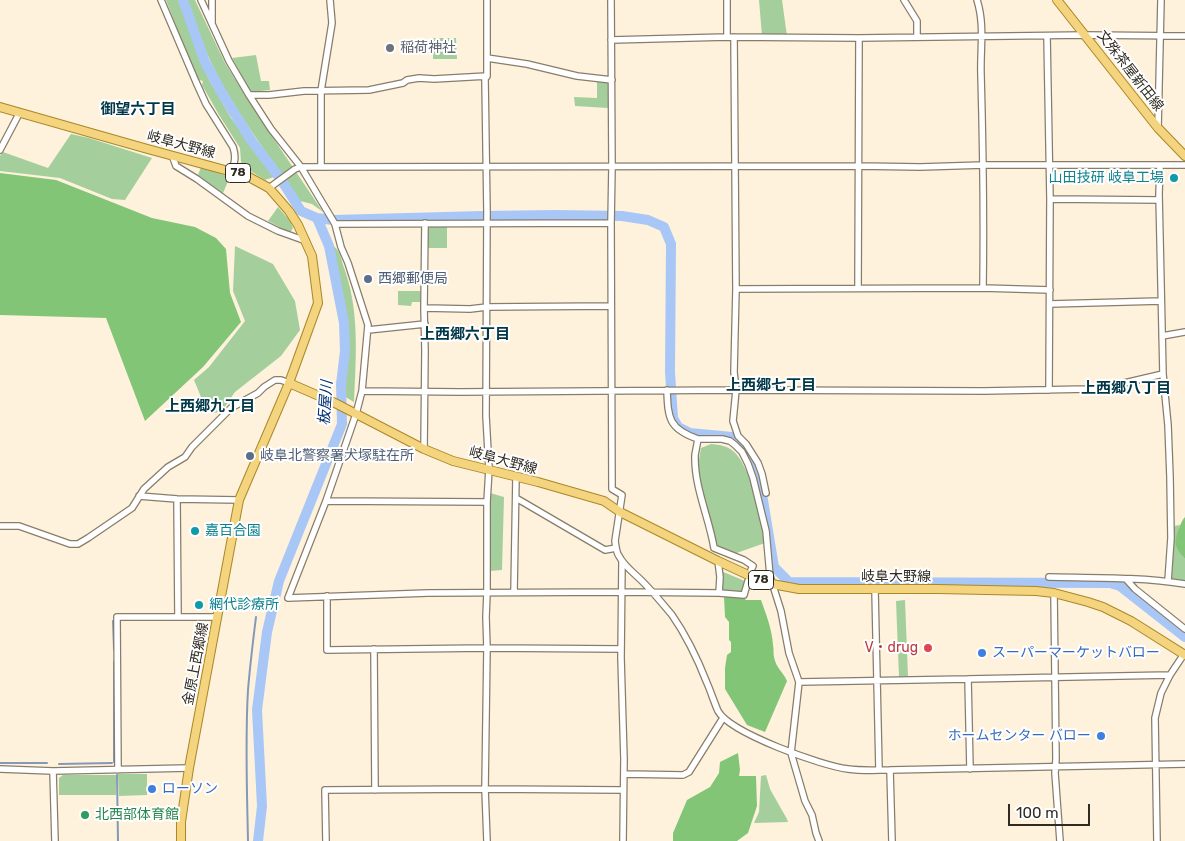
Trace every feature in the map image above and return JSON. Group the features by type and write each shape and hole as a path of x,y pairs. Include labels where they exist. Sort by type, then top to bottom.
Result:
{"main road":[{"name":"文殊茶屋新田線","path":"1058,0 1158,128 1185,156"},
{"name":"岐阜大野線","path":"0,107 247,176 269,188 289,211 306,241 312,256 318,303 289,383 355,413 424,449 453,460 604,501 620,512 718,561 772,584 798,589 1054,593 1104,607 1131,621 1184,655"},
{"name":"金原上西郷線","path":"181,841 181,822 189,768 240,500 289,383"}],"street":[{"path":"161,0 206,104 233,146 235,161 232,172"},
{"path":"201,0 230,61 249,95 271,129 302,167 335,224 368,325 362,390 326,501 288,598 428,593 652,591 744,595 748,581"},
{"path":"212,0 212,25"},
{"path":"321,167 321,91 332,23 330,0"},
{"path":"487,0 487,76 485,78 487,212 486,416 489,470 486,617 487,841"},
{"path":"611,0 612,489 622,495 616,548 622,562 652,591 676,621 688,642 723,718 759,739 791,753 848,769 890,770 1185,764"},
{"path":"727,0 727,37"},
{"path":"904,0 917,21 917,37"},
{"path":"977,0 983,36 981,67 984,165 984,288"},
{"path":"1158,128 1161,0"},
{"path":"1047,36 1050,199 1049,390"},
{"path":"611,40 727,37 1185,36"},
{"path":"734,38 736,166 734,372 736,390 733,421 738,436 746,444 758,463 766,493"},
{"path":"858,288 859,38"},
{"path":"487,58 542,67 577,76 612,80"},
{"path":"249,95 369,90 419,78 487,76"},
{"path":"0,149 20,112"},
{"path":"172,156 176,166 248,216 278,231 306,241"},
{"path":"269,188 295,169 302,167 858,166 920,168 984,165 1185,165"},
{"path":"1160,165 1159,200 1163,374 1170,474 1171,538 1168,581"},
{"path":"1050,199 1159,200"},
{"path":"335,224 611,221"},
{"path":"424,449 425,223"},
{"path":"736,289 984,288 1050,290"},
{"path":"1050,304 1161,302"},
{"path":"424,308 611,306"},
{"path":"368,330 425,324"},
{"path":"1162,336 1185,332"},
{"path":"362,390 1049,390 1103,388 1163,374"},
{"path":"0,526 19,526 70,544 78,544 132,508 144,489 168,467 185,457 192,447 231,408 258,393 275,380 289,383"},
{"path":"667,390 670,419 677,429 687,436 698,439 713,438 730,441 742,452 753,478 766,531 770,576 781,611 789,653 799,682 791,753 819,841"},
{"path":"698,439 695,455 697,474 714,548 748,563 753,566 751,570"},
{"path":"514,592 516,477"},
{"path":"139,496 240,500"},
{"path":"516,498 605,550 616,548"},
{"path":"177,499 178,617"},
{"path":"326,501 487,502"},
{"path":"718,561 719,593"},
{"path":"622,562 623,841"},
{"path":"1049,577 1168,581 1185,584"},
{"path":"1125,579 1185,629"},
{"path":"876,590 879,770"},
{"path":"1054,593 1055,766 1060,841"},
{"path":"327,596 327,650 487,648 621,650"},
{"path":"118,770 117,618 218,617"},
{"path":"374,650 375,790"},
{"path":"1157,841 1155,718 1161,693 1170,675 1184,655"},
{"path":"799,682 1170,675"},
{"path":"968,679 970,768"},
{"path":"624,774 683,775 689,772 723,718"},
{"path":"0,770 53,771 189,768"},
{"path":"890,770 892,841"},
{"path":"53,771 55,841"},
{"path":"326,841 325,790 622,790"}],"green space":[{"path":"166,0 179,0 208,78 231,118 274,177 265,180 244,167 241,162 240,148 202,85 203,81 199,80"},
{"path":"186,0 195,0 225,63 323,212 312,204 300,201 239,112 211,62"},
{"path":"759,0 782,0 787,36 762,36"},
{"path":"433,38 456,38 457,59 433,59"},
{"path":"256,55 261,81 269,81 270,90 251,92 232,58"},
{"path":"597,81 608,82 608,108 575,106 574,97 597,98"},
{"path":"71,134 152,158 125,200 112,199 60,178 0,171 0,156 3,152 48,168"},
{"path":"201,167 230,177 223,193 198,175"},
{"path":"0,173 56,180 152,218 195,227 216,238 226,249 230,293 241,322 203,367 145,421 106,318 0,315"},
{"path":"278,207 290,221 293,228 290,233 268,221"},
{"path":"429,225 447,225 447,248 427,248 427,227"},
{"path":"332,245 340,256 352,298 356,333 354,402 342,395 348,362 348,334 344,302"},
{"path":"235,246 273,264 295,301 300,330 281,356 235,392 222,411 211,414 194,380 209,367 245,321 233,291"},
{"path":"398,291 420,291 421,302 412,302 411,306 398,305"},
{"path":"711,444 733,451 745,468 755,494 764,534 765,543 728,556 717,550 712,523 703,499 698,465 701,448"},
{"path":"490,493 504,497 502,570 490,571"},
{"path":"1185,517 1185,559 1178,551 1176,539 1178,530"},
{"path":"1180,525 1177,544 1181,555 1185,559 1185,583 1172,578 1173,526"},
{"path":"721,571 745,581 742,592 721,590"},
{"path":"724,596 741,596 746,600 761,600 771,633 775,661 787,681 765,732 747,725 725,689 725,668 727,655 731,652 731,642 729,640 729,622 725,617"},
{"path":"905,600 908,676 899,677 896,601"},
{"path":"738,753 739,776 756,776 757,806 748,833 737,841 673,841 673,833 687,800 710,787 719,773 720,762"},
{"path":"118,774 147,774 147,795 119,796"},
{"path":"63,775 116,775 116,795 59,795 59,778"},
{"path":"766,775 770,789 788,822 754,823 759,812 761,776"}],"waterway":[{"path":"183,0 205,62 223,95 251,140 282,181 301,211 317,218 333,220 482,216 622,216 648,220 664,227 671,244 670,372 673,418 678,427 690,433 732,437 747,451 756,471 762,494 774,567 789,582 1110,583 1120,586 1185,637"},
{"name":"板屋川","path":"258,841 262,806 257,710 267,632 279,581 342,424 341,384 345,351 344,323 329,246 317,218"},
{"path":"248,841 247,709 256,617"},
{"path":"113,621 114,649"},
{"path":"114,662 114,762"},
{"path":"0,763 47,763"},
{"path":"59,764 112,763"},
{"path":"117,775 118,841"}],"place":[{"name":"稲荷神社","path":"390,48"},
{"name":"山田技研 岐阜工場","path":"1174,178"},
{"name":"西郷郵便局","path":"368,279"},
{"name":"岐阜北警察署犬塚駐在所","path":"250,456"},
{"name":"嘉百合園","path":"195,531"},
{"name":"網代診療所","path":"199,605"},
{"name":"V・drug","path":"928,648"},
{"name":"スーパーマーケットバロー","path":"982,653"},
{"name":"ホームセンター バロー","path":"1101,736"},
{"name":"ローソン","path":"152,789"},
{"name":"北西部体育館","path":"85,815"}],"district":[{"name":"御望六丁目","path":"138,110"},
{"name":"上西郷六丁目","path":"465,335"},
{"name":"上西郷七丁目","path":"771,386"},
{"name":"上西郷八丁目","path":"1126,389"},
{"name":"上西郷九丁目","path":"210,407"}]}
